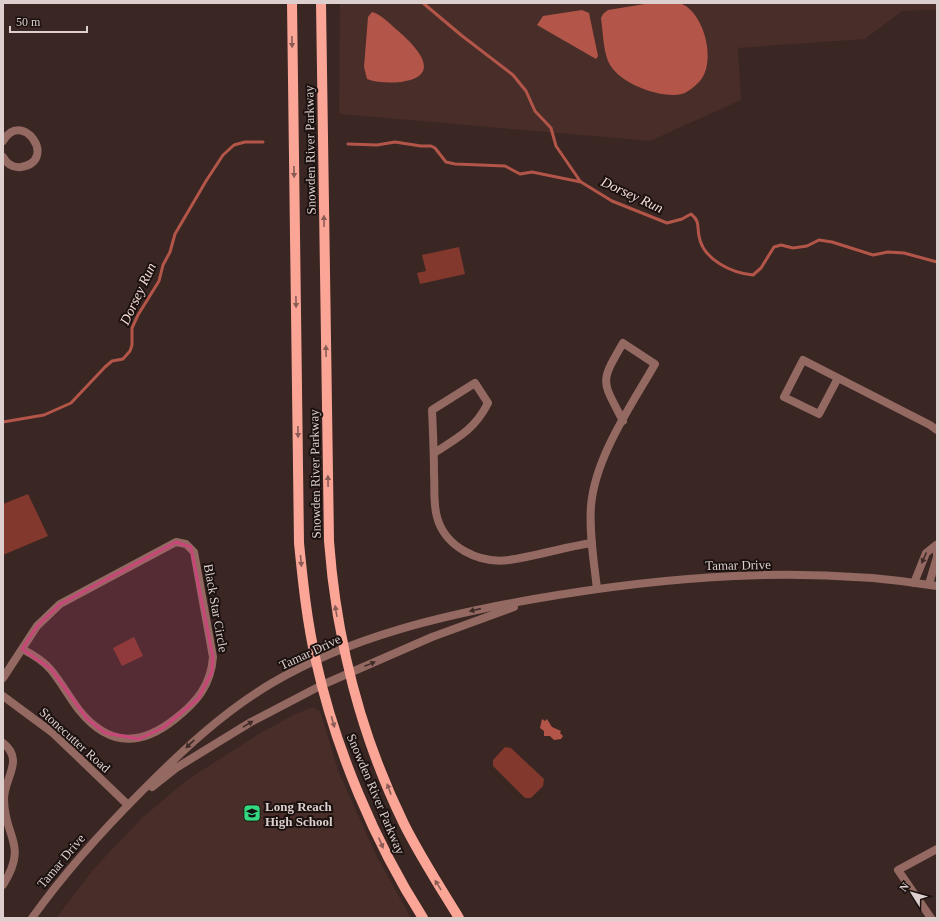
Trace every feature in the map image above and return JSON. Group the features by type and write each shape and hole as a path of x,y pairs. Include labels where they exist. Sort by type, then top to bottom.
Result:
{"main road":[{"name":"Snowden River Parkway","path":"292,3 299,544 303,586 315,660 337,734 382,846 424,918"},
{"name":"Snowden River Parkway","path":"321,3 328,541 332,585 343,649 349,672 362,716 392,798 421,854 459,918"}],"street":[{"path":"3,141 11,133 17,131 27,133 33,137 37,144 37,152 34,160 28,165 19,168 12,166 3,157"},
{"path":"597,589 592,543 591,505 594,489 604,458 655,364 623,343 607,370 605,379 606,388 623,421"},
{"path":"838,378 819,414 784,397 803,360 838,378 937,430"},
{"path":"434,453 466,433 483,414 488,403 475,383 432,410 435,507 437,518 447,536 456,546 469,554 492,561 508,560 592,543"},
{"name":"Black Star Circle","path":"3,678 37,626 60,604 176,542 186,544 194,552 213,657 212,672 198,699 163,728 139,739 116,737 96,728 78,709 51,669 43,661 22,649"},
{"path":"933,585 937,556 936,544"},
{"path":"914,583 926,552 936,544"},
{"name":"Tamar Drive","path":"32,918 76,860 128,805 205,731 240,704 274,682 315,660 385,633 429,620 481,608 597,589 687,579 746,576 841,577 933,585"},
{"name":"Tamar Drive","path":"128,805 176,768 251,722 322,685 349,672 484,617 541,598"},
{"name":"Stonecutter Road","path":"3,696 53,733 128,805"},
{"path":"3,743 10,749 14,756 14,762 7,783 4,801 16,851 13,868 3,885"},
{"path":"931,918 898,870 937,849"}],"highlighted area":[{"path":"176,542 191,547 213,657 212,672 198,699 163,728 139,739 105,733 87,719 51,669 22,649 37,626 60,604"}],"shaded area":[{"path":"671,2 682,4 690,9 702,28 708,52 704,74 697,84 682,94 662,94 640,88 620,76 613,69 606,56 601,18 603,14 608,10 651,3"},
{"path":"340,3 937,3 937,10 902,11 865,39 738,48 741,100 650,141 339,114"},
{"path":"582,10 589,13 598,56 596,59 537,25 543,16"},
{"path":"372,12 388,22 412,44 423,60 424,67 422,74 414,79 392,83 367,79 364,67 368,17"},
{"path":"459,247 465,274 420,284 417,273 426,271 422,255"},
{"path":"28,494 48,536 3,555 3,504"},
{"path":"134,637 143,656 122,666 113,648"},
{"name":"Long Reach High School","path":"313,707 320,711 339,773 376,855 411,918 56,918 92,871 116,845 143,817 187,780 257,735 293,715"},
{"path":"542,719 545,721 547,719 552,727 561,731 560,733 563,736 561,739 554,740 550,736 544,736 544,731 540,728"},
{"path":"505,747 511,748 544,779 543,786 531,798 525,798 493,766 493,760"}],"waterway":[{"path":"423,3 461,35 513,75 526,91 535,111 551,128 556,146 580,181"},
{"name":"Dorsey Run","path":"3,422 44,415 71,403 112,361 123,359 130,351 132,345 132,328 138,315 159,281 163,265 170,252 175,234 206,181 223,155 234,145 245,142 263,142"},
{"name":"Dorsey Run","path":"348,144 377,145 395,142 431,146 435,148 446,162 455,164 505,166 520,174 532,172 581,182 612,201 667,223 682,219 691,214 697,221 699,236 706,252 720,264 745,274 753,275 761,268 774,247 781,245 793,248 807,246 819,240 832,242 873,255 888,252 904,253 937,262"}],"place":[{"name":"Long Reach High School","path":"252,813"}]}
